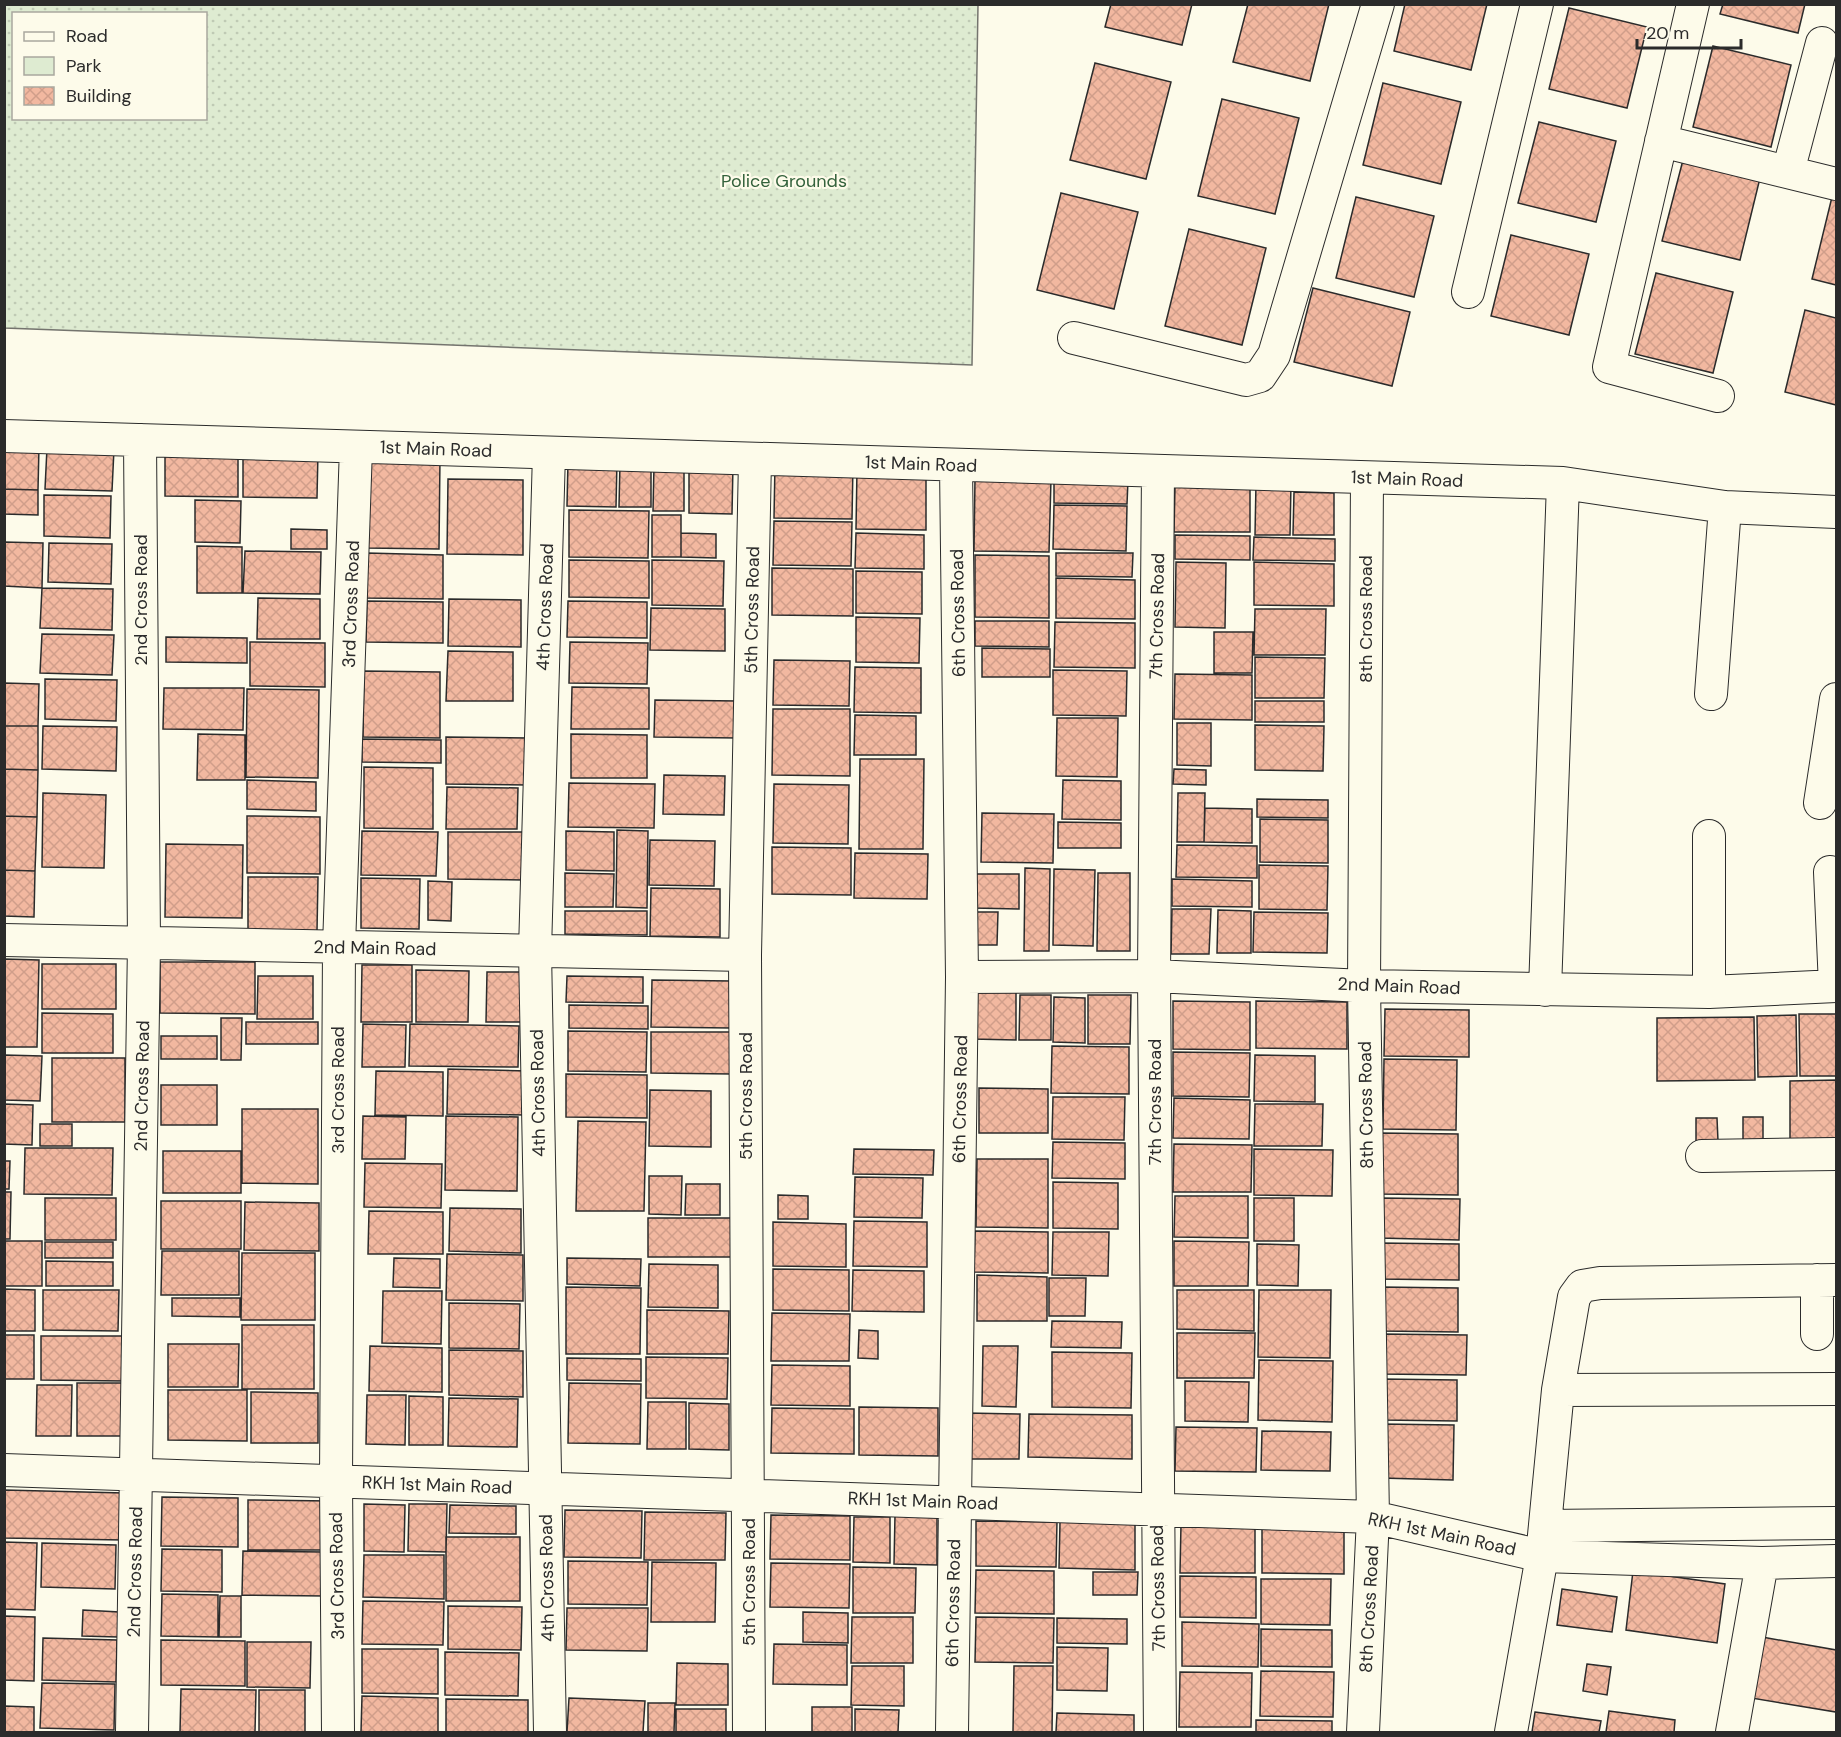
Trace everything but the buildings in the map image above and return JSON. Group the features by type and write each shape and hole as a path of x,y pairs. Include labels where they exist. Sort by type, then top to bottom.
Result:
{"street":[{"path":"1074,338 1246,380 1260,376 1274,355 1378,4"},
{"path":"1468,292 1537,4"},
{"path":"1693,4 1609,367 1718,396"},
{"path":"1788,172 1822,43"},
{"path":"1661,141 1836,184"},
{"name":"1st Main Road","path":"4,436 1563,483 1725,507 1836,512"},
{"name":"2nd Cross Road","path":"132,1732 144,943 140,440"},
{"name":"3rd Cross Road","path":"338,1732 336,1481 339,947 356,447"},
{"name":"4th Cross Road","path":"549,453 535,951 550,1732"},
{"name":"5th Cross Road","path":"749,1732 745,955 755,459"},
{"name":"6th Cross Road","path":"952,1732 962,977 956,465"},
{"name":"7th Cross Road","path":"1158,471 1154,976 1160,1732"},
{"name":"8th Cross Road","path":"1364,1732 1373,1517 1364,986 1367,478"},
{"path":"1545,990 1563,483"},
{"path":"1711,694 1725,507"},
{"path":"1820,803 1836,699"},
{"path":"1709,836 1709,992"},
{"path":"1830,872 1836,986"},
{"name":"2nd Main Road","path":"4,940 745,955"},
{"name":"2nd Main Road","path":"962,977 1154,976 1364,986 1709,992 1836,986"},
{"path":"1702,1156 1836,1154"},
{"path":"1511,1732 1542,1556 1558,1390 1574,1297 1582,1286 1600,1283 1827,1280 1817,1334"},
{"path":"1558,1390 1836,1389"},
{"name":"RKH 1st Main Road","path":"4,1470 1373,1517 1542,1556 1762,1563 1836,1561"},
{"path":"1545,1526 1836,1523"},
{"path":"1732,1732 1762,1563"}],"green space":[{"name":"Police Grounds","path":"5,4 978,5 972,365 5,328"}]}
